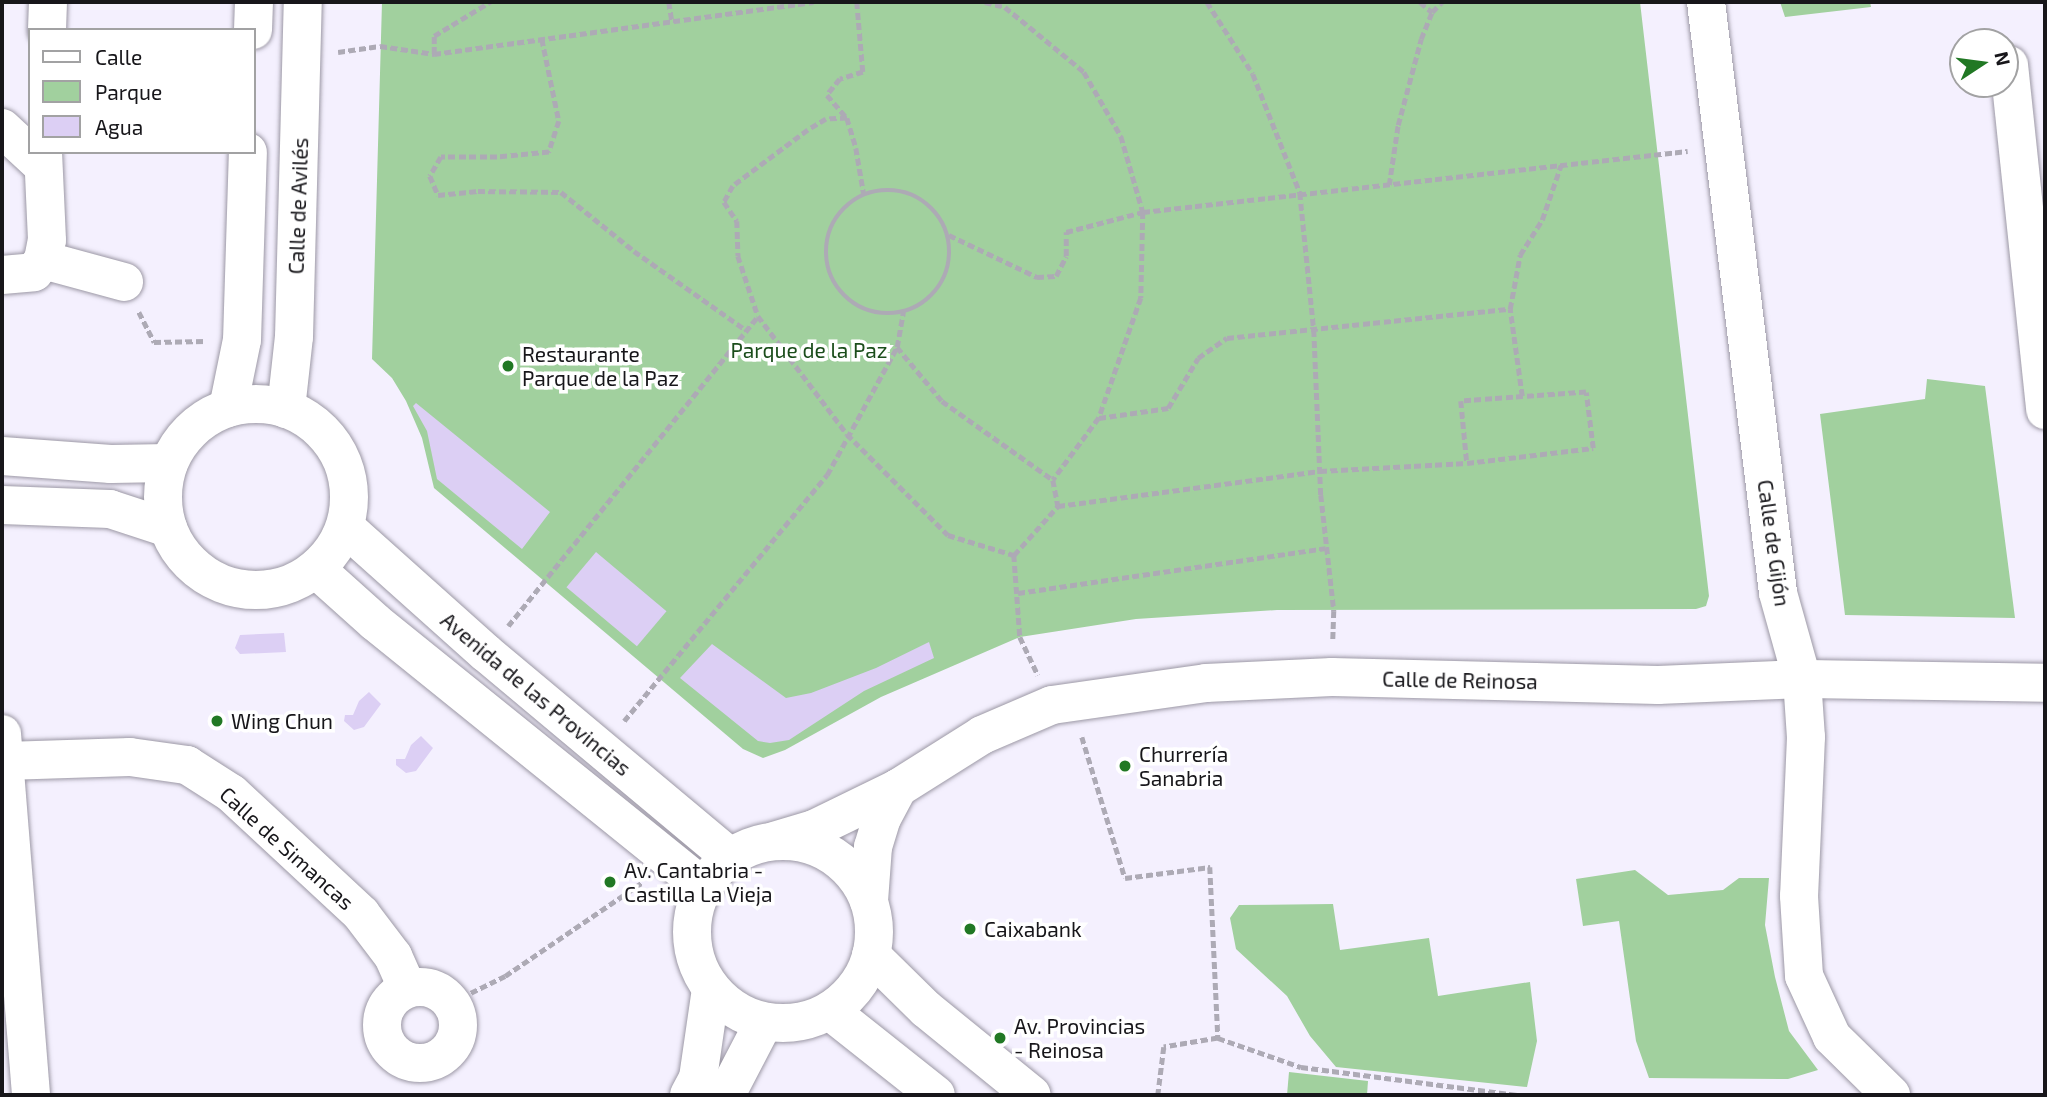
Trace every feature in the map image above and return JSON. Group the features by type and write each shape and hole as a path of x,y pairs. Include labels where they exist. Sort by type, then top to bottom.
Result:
{"street":[{"path":"47,28 48,2"},
{"path":"253,28 254,2"},
{"name":"Calle de Avilés","path":"286,409 294,337 303,2"},
{"name":"Calle de Gijón","path":"1706,2 1778,593 1802,679 1807,737 1799,896 1804,976 1832,1037 1891,1095"},
{"path":"2012,98 2045,410"},
{"path":"2,128 28,148"},
{"path":"228,408 242,340 248,154"},
{"path":"2,275 34,272 43,260 47,240 43,159"},
{"path":"43,260 124,282"},
{"path":"257,404 286,409 312,423 332,443 345,470 349,498 345,527 333,550 316,569 285,587 249,591 215,581 186,559 168,528 163,506 169,463 184,439 203,420 228,408 257,404"},
{"path":"2,456 111,464 169,463"},
{"path":"2,505 110,509 168,528"},
{"name":"Avenida de las Provincias","path":"345,527 486,653 730,857"},
{"path":"316,569 375,622 663,858 703,887"},
{"name":"Calle de Reinosa","path":"774,841 814,829 898,788 982,735 1062,704 1206,683 1332,677 1658,685 1802,679 2045,682"},
{"path":"3,748 32,1095"},
{"name":"Calle de Simancas","path":"3,748 130,757 187,765 231,793 361,915 393,956 407,988"},
{"name":"Calle de Reinosa","path":"869,901 873,847 881,818 898,788"},
{"path":"774,841 804,843 831,855 854,876 869,901 873,928 871,955 862,977 848,996 830,1011 798,1023 764,1022 734,1010 711,989 698,965 691,939 693,913 703,887 730,857 751,846 774,841"},
{"path":"871,955 926,1009 1032,1095"},
{"path":"407,988 430,988 444,994 452,1002 458,1016 458,1033 454,1043 417,1079 384,1037 382,1021 385,1009 390,1001 407,988"},
{"path":"689,1095 698,1078 711,989"},
{"path":"830,1011 936,1095"},
{"path":"726,1095 764,1022"}],"path":[{"path":"434,54 434,36 490,2"},
{"path":"669,2 672,21"},
{"path":"302,56 380,46 434,54 813,2"},
{"path":"858,2 863,72 840,79 827,95 847,118 856,148 864,195"},
{"path":"985,2 1005,7 1084,72 1121,136 1143,212 1141,298 1098,418 1053,480"},
{"path":"1208,2 1254,74 1300,192 1314,330 1326,548 1334,611 1332,677"},
{"path":"1420,2 1433,12"},
{"path":"1389,185 1398,125 1421,39 1433,12 1442,2"},
{"path":"542,39 559,121 549,152 497,157 440,157 430,176 438,195 478,191 561,192 634,251 746,330"},
{"path":"847,118 826,119 808,131 733,186 724,202 737,221 738,256 758,316 847,434 948,535 1014,555"},
{"path":"948,235 1037,277 1056,276 1066,256 1066,232 1143,212 1300,192 1389,185 1723,147"},
{"path":"1522,396 1510,309 1520,255 1542,220 1561,165"},
{"path":"875,190 898,190 920,198 937,213 948,235 950,260 942,283 925,301 903,312 879,313 859,307 835,284 827,264 827,237 836,217 853,200 864,195 875,190"},
{"path":"124,282 154,342 242,340"},
{"path":"1098,418 1168,408 1198,358 1227,338 1510,309"},
{"path":"601,748 827,475 847,434 897,347 903,312"},
{"path":"486,653 758,316"},
{"path":"897,347 942,401 1053,480 1058,506"},
{"path":"1217,1038 1210,867 1125,878 1062,704 1020,637 1014,555 1058,506 1320,471 1467,464 1593,448 1586,392 1461,401 1467,464"},
{"path":"1018,593 1326,548"},
{"path":"452,1002 505,976 639,886 663,858"},
{"path":"1158,1095 1164,1047 1217,1038 1301,1067 1517,1095"}],"green space":[{"name":"Parque de la Paz","path":"382,2 1640,2 1709,596 1706,606 1696,609 1277,610 1136,619 1020,637 881,697 785,750 763,758 743,749 434,488 422,438 406,401 392,378 372,359"},
{"path":"1780,2 1870,2 1871,7 1785,17"},
{"path":"1927,379 1985,386 2015,618 1845,615 1820,414 1925,399"},
{"path":"1635,870 1668,895 1723,890 1739,878 1769,878 1765,925 1775,977 1789,1031 1818,1070 1788,1079 1649,1078 1636,1041 1619,921 1583,926 1576,879"},
{"path":"1333,904 1340,950 1429,938 1438,996 1530,982 1537,1041 1527,1087 1336,1067 1310,1036 1287,996 1236,949 1230,918 1239,905"},
{"path":"1289,1072 1368,1081 1367,1095 1287,1095"}],"water":[{"path":"416,403 550,512 522,549 437,479 427,431 413,406"},
{"path":"596,552 666,611 637,646 566,587"},
{"path":"284,633 286,652 240,654 235,648 240,635"},
{"path":"929,642 934,658 864,691 789,740 770,743 758,741 680,678 712,644 786,698 811,693 876,668"},
{"path":"369,692 381,704 364,727 354,730 344,721 345,715 353,715 359,701"},
{"path":"421,736 433,748 416,771 406,773 396,765 396,759 405,759 411,745"}],"place":[{"name":"Restaurante Parque de la Paz","path":"508,366"},
{"name":"Wing Chun","path":"217,721"},
{"name":"Churrería Sanabria","path":"1125,766"},
{"name":"Av. Cantabria - Castilla La Vieja","path":"610,882"},
{"name":"Caixabank","path":"970,929"},
{"name":"Av. Provincias - Reinosa","path":"1000,1038"}]}
